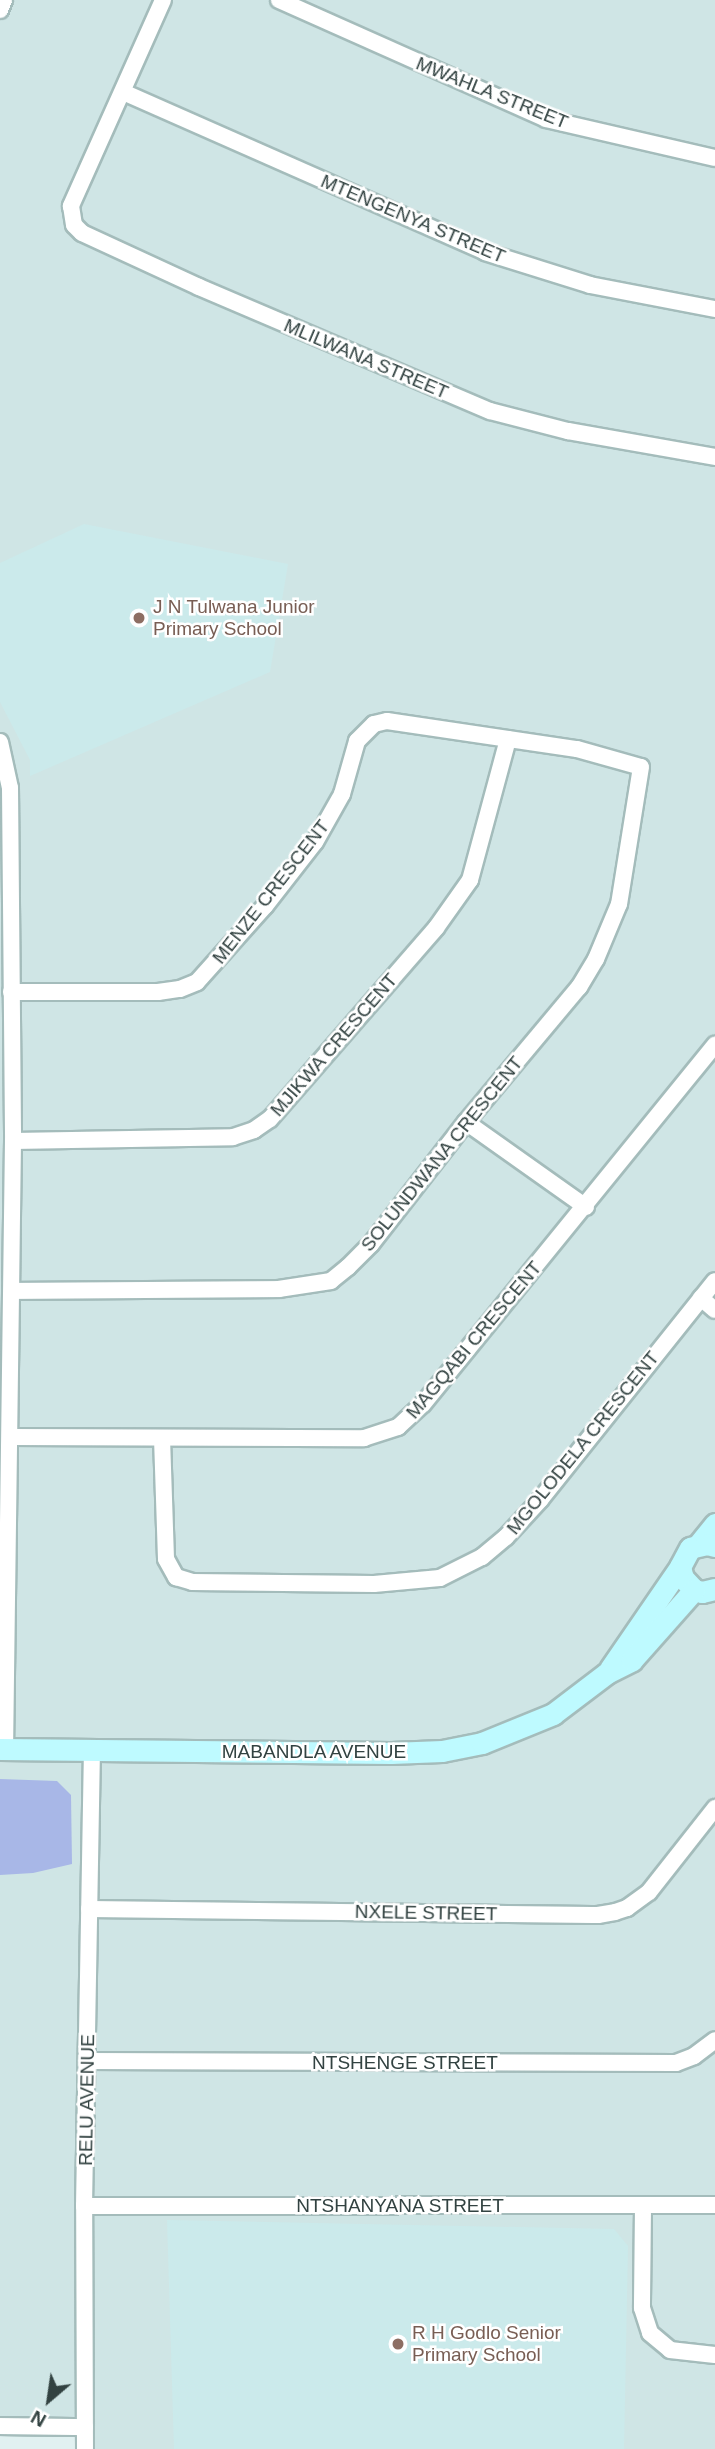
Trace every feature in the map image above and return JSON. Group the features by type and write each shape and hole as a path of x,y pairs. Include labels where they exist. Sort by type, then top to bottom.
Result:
{"street":[{"path":"0,9 4,0"},
{"name":"MLILWANA STREET","path":"163,0 79,184 71,215 74,225 82,233 455,397 537,424 715,457"},
{"name":"MWAHLA STREET","path":"279,0 546,118 715,158"},
{"name":"MTENGENYA STREET","path":"123,92 485,251 590,285 715,309"},
{"name":"MENZE CRESCENT","path":"11,992 158,992 180,989 197,982 265,906 315,842 342,794 357,741 365,730 387,721 508,739"},
{"name":"SOLUNDWANA CRESCENT","path":"12,1291 279,1289 331,1280 371,1244 466,1122 579,987 608,935 619,904 641,766 577,749 508,739"},
{"name":"MJIKWA CRESCENT","path":"13,1141 233,1137 254,1130 270,1119 436,928 470,880 508,739"},
{"path":"0,742 10,788 5,847 13,1141 10,1437 3,1583 3,1749"},
{"name":"MAGQABI CRESCENT","path":"10,1437 364,1438 398,1427 423,1404 586,1207 715,1045"},
{"path":"466,1122 586,1207"},
{"name":"MGOLODELA CRESCENT","path":"162,1438 166,1559 176,1577 192,1582 374,1584 440,1578 482,1557 506,1537 540,1500 715,1281"},
{"path":"701,1298 715,1310"},
{"path":"706,1546 715,1524"},
{"name":"MABANDLA AVENUE","path":"607,1674 680,1567 685,1554 706,1546"},
{"path":"680,1567 683,1578 709,1591"},
{"name":"MABANDLA AVENUE","path":"3,1749 92,1752 442,1751 482,1744 514,1733 554,1714 607,1674 632,1660 709,1591"},
{"name":"RELU AVENUE","path":"85,2449 84,2206 92,1752"},
{"name":"NXELE STREET","path":"89,1909 584,1915 615,1912 628,1908 649,1892 715,1808"},
{"name":"NTSHENGE STREET","path":"88,2062 676,2063 694,2056 715,2040"},
{"name":"NTSHANYANA STREET","path":"84,2206 715,2205"},
{"path":"643,2207 642,2308 650,2333 670,2350 715,2355"},
{"path":"0,2426 85,2427"}],"shaded area":[{"path":"0,0 715,0 715,2449 85,2449 84,2426 0,2425"},
{"name":"J N Tulwana Junior Primary School","path":"84,524 288,564 270,672 30,776 30,760 0,702 0,563"},
{"path":"0,1779 57,1781 71,1795 72,1864 33,1873 0,1875"},
{"name":"R H Godlo Senior Primary School","path":"167,2220 614,2229 628,2246 624,2449 174,2449"}],"place":[{"name":"J N Tulwana Junior Primary School","path":"139,618"},
{"name":"R H Godlo Senior Primary School","path":"398,2344"}]}
